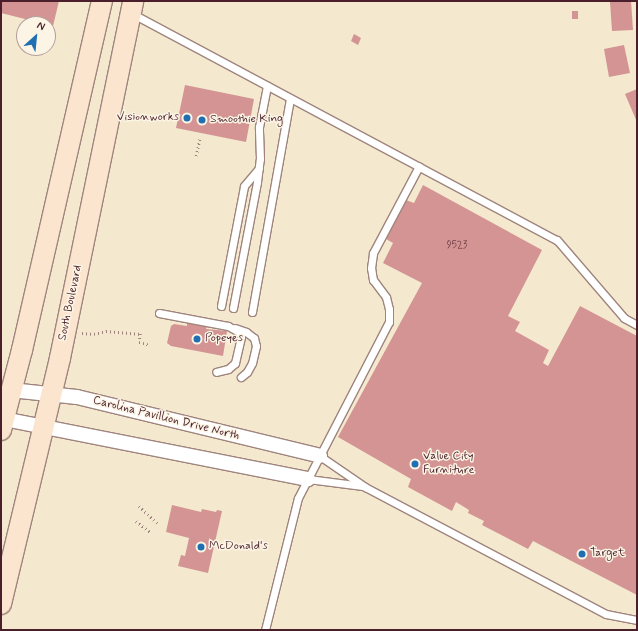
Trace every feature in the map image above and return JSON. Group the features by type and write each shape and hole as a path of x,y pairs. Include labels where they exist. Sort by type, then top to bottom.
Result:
{"main road":[{"path":"2,422 6,390 22,350 102,1"},
{"name":"South Boulevard","path":"1,604 52,394 132,7"}],"street":[{"name":"Carolina Pavillion Drive North","path":"6,390 77,397 320,456"},
{"path":"2,422 44,426 308,479"}],"lane":[{"path":"132,7 267,86 557,240 624,318 637,325"},
{"path":"233,308 259,168 259,127 267,86"},
{"path":"252,312 290,98"},
{"path":"265,630 298,498 389,322 389,309 386,297 373,280 371,268 372,253 419,166"},
{"path":"221,306 244,186 259,168"},
{"path":"159,313 235,328 241,337 238,358 228,369 216,372"},
{"path":"228,326 246,332 254,338 256,346 252,363 247,372 241,377"},
{"path":"320,456 365,487 606,614 637,620"},
{"path":"308,479 365,487"}],"path":[{"path":"196,156 200,137"},
{"path":"82,333 94,334 106,331 140,334 139,342 150,346"},
{"path":"139,506 158,524"},
{"path":"136,521 150,532"}],"building":[{"path":"1,1 59,1 55,16 16,17 1,13"},
{"path":"631,1 633,30 612,31 610,2"},
{"path":"572,11 578,11 578,19 572,19"},
{"path":"354,34 361,38 358,45 351,41"},
{"path":"624,45 630,73 609,77 604,49"},
{"path":"185,85 254,99 246,142 176,128"},
{"path":"637,89 637,122 625,94"},
{"path":"423,185 542,250 508,316 520,322 515,331 549,350 543,363 548,366 580,306 637,336 637,595 533,541 528,549 482,525 484,521 468,513 469,510 456,502 452,511 408,487 411,479 338,437 422,283 383,263 393,243 386,239 406,200 414,203"},
{"name":"Popeyes","path":"187,323 207,327 206,329 227,331 223,356 171,346 167,343 171,326 174,324 187,326"},
{"name":"McDonald's","path":"172,505 201,512 202,509 216,512 217,510 222,511 208,573 178,566 181,555 185,556 189,538 166,532"}],"place":[{"name":"Visionworks","path":"187,118"},
{"name":"Smoothie King","path":"202,120"},
{"name":"Popeyes","path":"197,339"},
{"name":"Value City Furniture","path":"415,464"},
{"name":"McDonald's","path":"201,547"},
{"name":"Target","path":"582,554"}]}
